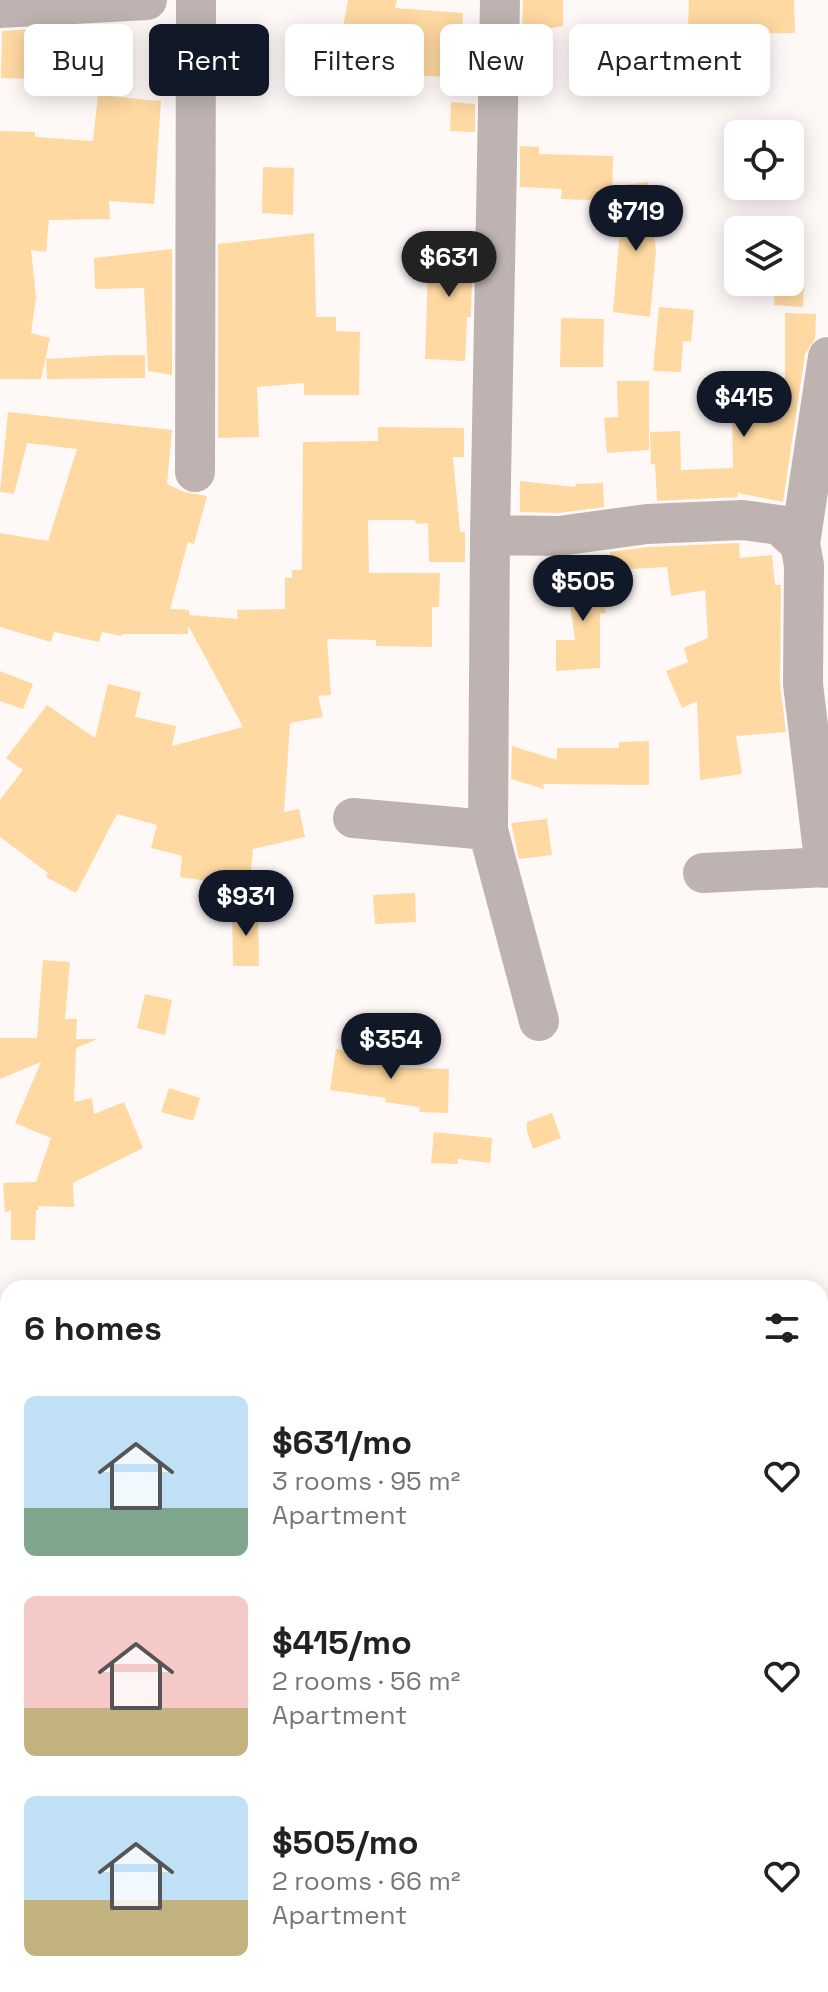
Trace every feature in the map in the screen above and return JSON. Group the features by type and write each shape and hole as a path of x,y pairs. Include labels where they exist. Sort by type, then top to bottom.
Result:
{"street":[{"path":"0,8 147,0"},
{"path":"195,472 196,0"},
{"path":"500,0 488,830 539,1021"},
{"path":"703,873 827,868 803,684 804,565 800,544 828,357"},
{"path":"490,535 559,536 647,524 743,520 779,525 800,544"},
{"path":"353,818 488,830"}],"building":[{"path":"348,0 397,0 395,8 463,13 462,24 440,24 440,77 424,76 424,24 344,24"},
{"path":"523,0 563,0 563,26 553,28 553,24 522,24"},
{"path":"689,0 794,0 795,33 770,33 770,24 688,24"},
{"path":"24,30 24,79 1,78 2,31"},
{"path":"98,96 161,101 154,204 109,201 110,219 49,220 46,252 31,250 36,297 31,333 50,338 41,379 0,379 0,131 35,132 35,137 93,141"},
{"path":"451,102 475,104 475,132 450,131"},
{"path":"520,146 539,147 539,154 613,156 612,201 561,199 562,189 520,187"},
{"path":"263,167 294,168 293,215 262,213"},
{"path":"648,182 656,251 650,317 613,312 624,185"},
{"path":"314,233 316,317 336,317 336,331 360,332 359,395 304,395 304,383 257,387 259,437 218,438 218,244"},
{"path":"429,239 473,240 471,317 467,317 465,361 425,359"},
{"path":"172,249 172,375 148,371 144,288 95,289 94,258"},
{"path":"774,296 803,296 803,307 774,305"},
{"path":"659,307 694,310 691,342 683,341 681,372 653,371"},
{"path":"785,313 816,314 815,339 805,354 783,502 738,493 738,497 657,501 650,432 680,431 681,470 733,468 732,418 774,416 778,379 785,380"},
{"path":"561,318 604,319 603,367 560,367"},
{"path":"145,355 145,378 47,379 46,359"},
{"path":"617,381 649,381 649,450 607,453 604,418 618,417"},
{"path":"8,412 172,430 167,484 184,492 207,496 194,544 188,542 170,609 189,610 189,615 238,619 237,610 285,609 285,578 292,578 292,570 302,570 303,442 378,441 378,427 464,428 464,457 453,457 460,532 465,532 465,562 429,562 428,523 368,520 369,573 440,573 439,607 432,607 432,647 376,646 376,640 327,639 331,695 318,696 323,717 290,723 284,812 299,809 305,837 253,849 249,890 215,888 215,882 180,877 182,856 151,848 157,825 117,814 76,893 46,877 48,873 0,837 0,800 23,770 6,758 47,705 95,738 108,684 141,692 135,717 176,726 172,746 243,727 188,625 188,634 121,636 102,632 99,642 54,632 51,642 0,627 0,533 48,541 77,449 27,443 14,494 0,492"},
{"path":"520,481 575,487 576,484 603,483 604,507 558,513 520,512"},
{"path":"739,543 740,558 772,555 775,585 781,585 780,684 786,732 736,736 742,774 700,780 697,701 682,708 666,671 688,662 684,648 708,638 705,590 671,596 667,567 611,570 610,552"},
{"path":"601,571 606,613 600,614 600,668 556,671 556,640 575,640 566,575"},
{"path":"0,671 33,684 23,709 0,701"},
{"path":"649,741 649,785 543,784 544,789 511,779 512,746 557,760 557,748 619,748 619,742"},
{"path":"547,819 552,855 519,859 511,823"},
{"path":"415,893 416,922 375,924 373,895"},
{"path":"232,911 258,911 259,966 233,966"},
{"path":"43,960 70,962 65,1019 77,1019 76,1039 98,1039 76,1048 74,1102 92,1098 94,1114 124,1102 143,1148 73,1183 74,1207 38,1206 35,1240 11,1240 11,1211 5,1212 3,1183 36,1182 51,1138 15,1123 41,1062 0,1079 0,1038 37,1038"},
{"path":"145,994 172,1000 165,1035 137,1028"},
{"path":"336,1049 386,1056 385,1067 449,1069 448,1113 419,1112 420,1107 385,1102 386,1098 330,1090"},
{"path":"169,1088 200,1098 193,1121 161,1112"},
{"path":"552,1113 561,1138 533,1149 527,1122"},
{"path":"434,1132 492,1138 490,1163 458,1159 458,1164 431,1163"}]}
